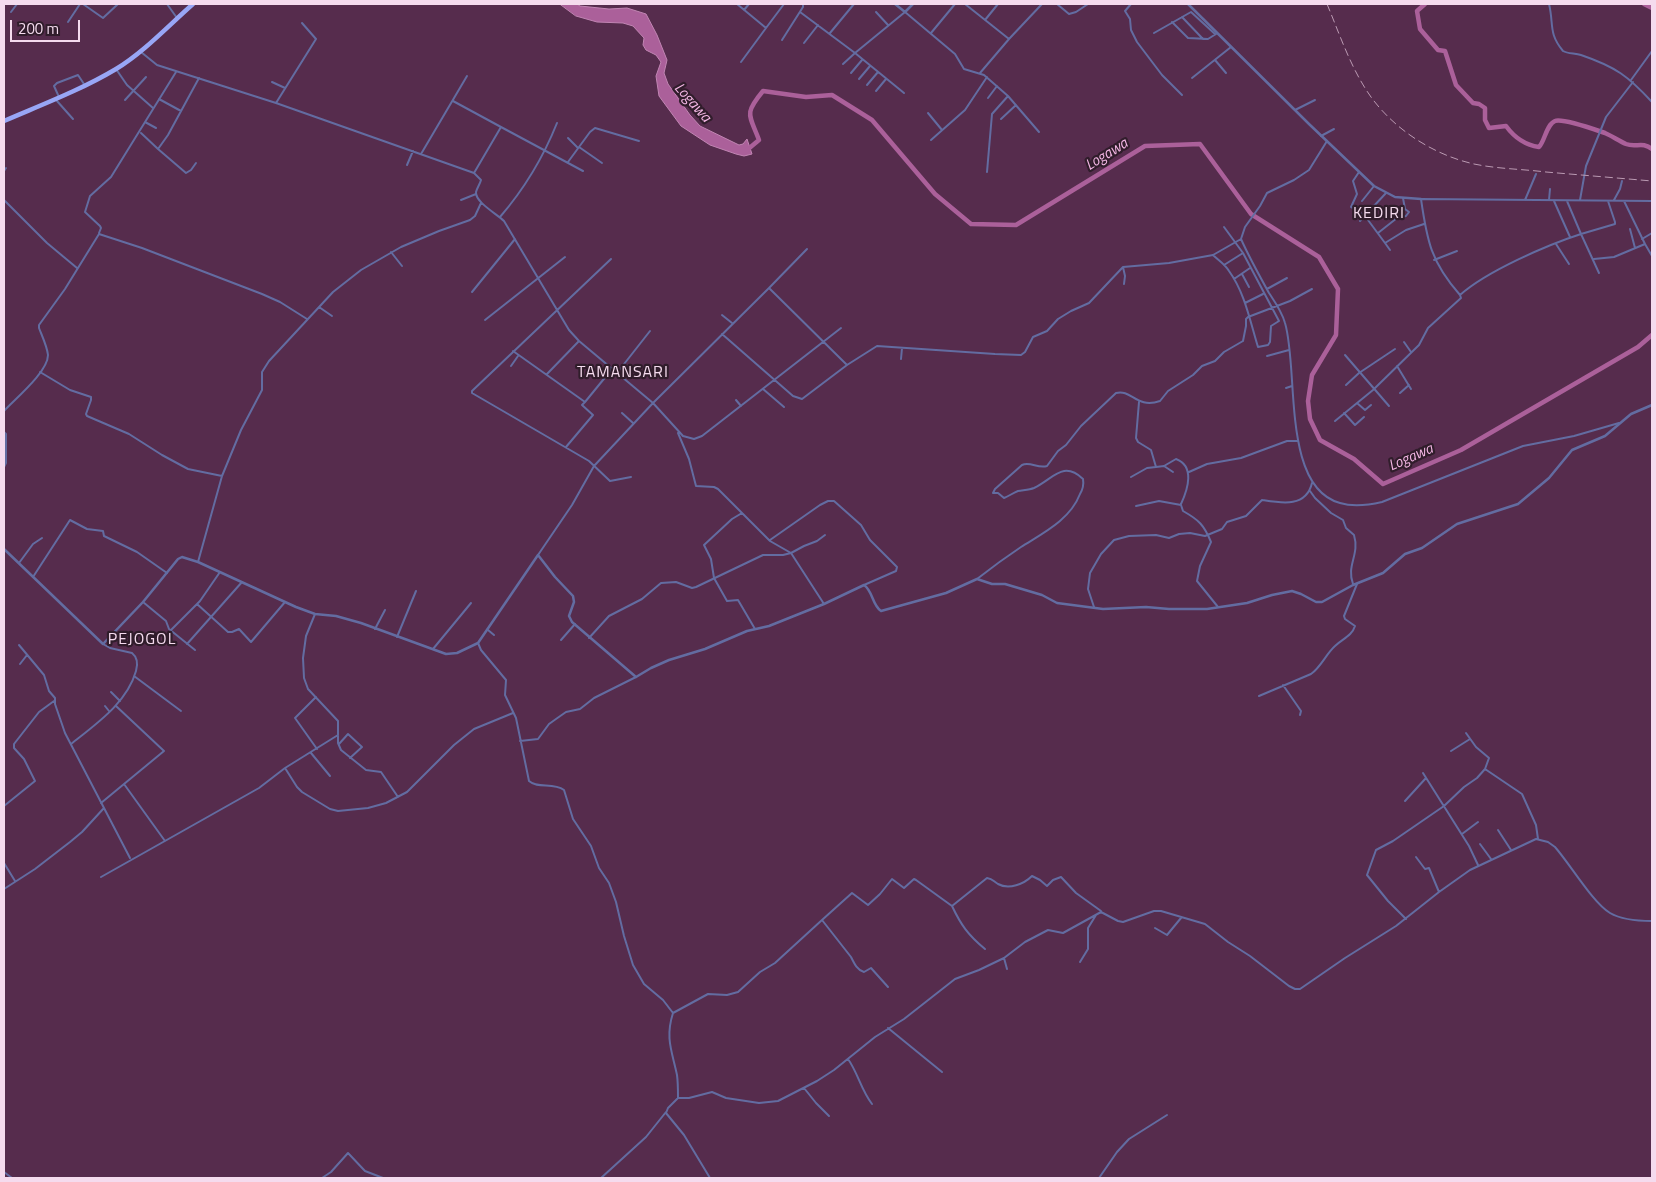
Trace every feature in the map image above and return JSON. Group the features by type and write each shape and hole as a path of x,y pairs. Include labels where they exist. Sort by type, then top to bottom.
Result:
{"highway":[{"path":"4,121 85,86 116,69 140,51 193,4"}],"street":[{"path":"11,12 17,4"},
{"path":"68,22 80,4"},
{"path":"83,4 103,18 118,4"},
{"path":"167,4 177,18"},
{"path":"737,4 766,28"},
{"path":"744,10 749,4"},
{"path":"741,62 784,4"},
{"path":"782,40 804,6 803,4"},
{"path":"830,33 854,4"},
{"path":"894,4 955,54 962,67 987,77 1008,96 1039,132"},
{"path":"843,64 913,4"},
{"path":"931,33 954,4"},
{"path":"965,4 1009,39"},
{"path":"985,20 998,4"},
{"path":"979,74 1042,4"},
{"path":"1057,4 1068,14 1076,12 1088,4"},
{"path":"1131,4 1125,11 1130,18 1134,37 1162,75 1182,95"},
{"path":"1188,4 1359,172 1374,186 1393,197 1421,199 1652,201"},
{"path":"1549,4 1552,14 1552,34 1563,51 1579,54 1619,71 1632,81 1652,102"},
{"path":"1154,33 1193,11"},
{"path":"800,12 855,52 862,60 887,78 904,94"},
{"path":"876,12 888,25"},
{"path":"1182,17 1203,39"},
{"path":"1172,22 1187,38 1208,39 1216,33"},
{"path":"276,103 316,39 302,23"},
{"path":"804,42 818,25"},
{"path":"1192,78 1231,47"},
{"path":"1580,200 1586,166 1607,115 1652,50"},
{"path":"140,51 154,64 276,103 474,173 481,180 476,194 461,200"},
{"path":"852,73 862,60"},
{"path":"1215,60 1226,73"},
{"path":"859,79 870,66"},
{"path":"116,69 124,81 154,108"},
{"path":"4,411 40,372 48,357 38,328 39,325 99,234 100,226 85,212 89,198 111,177 176,72"},
{"path":"868,85 878,72"},
{"path":"73,119 57,98 54,86 78,75 85,86"},
{"path":"421,154 467,76"},
{"path":"125,100 146,77"},
{"path":"931,140 965,110 987,77"},
{"path":"158,149 168,135 199,78"},
{"path":"876,90 887,78"},
{"path":"272,82 286,88"},
{"path":"988,98 997,86"},
{"path":"987,172 992,114 1008,96"},
{"path":"159,99 181,111"},
{"path":"1295,110 1315,100"},
{"path":"453,101 583,171"},
{"path":"1001,119 1016,105"},
{"path":"928,113 942,130"},
{"path":"145,122 156,128"},
{"path":"474,173 500,122"},
{"path":"500,217 519,194 546,151 557,123"},
{"path":"568,162 595,128 639,141"},
{"path":"1321,136 1334,129"},
{"path":"140,132 186,173 196,163"},
{"path":"568,138 579,148 602,163"},
{"path":"722,334 793,396 802,399 847,365 877,346 1021,355 1034,337 1047,331 1058,319 1089,303 1123,267 1169,263 1212,255 1240,239 1249,221 1269,191 1288,183 1309,170 1327,141"},
{"path":"1325,146 1330,144"},
{"path":"407,164 413,151"},
{"path":"1359,172 1353,181 1357,194 1351,207 1365,216 1390,250"},
{"path":"1525,200 1536,174"},
{"path":"1614,201 1622,182"},
{"path":"1362,202 1374,186"},
{"path":"1549,200 1550,189"},
{"path":"1360,221 1376,206 1386,193"},
{"path":"476,194 481,203 500,217 569,330 579,341 653,403 685,438 698,438 841,328"},
{"path":"1378,233 1397,218 1403,218 1409,213 1405,209 1403,198"},
{"path":"1421,199 1428,241 1434,260 1460,295"},
{"path":"4,200 47,242 78,268"},
{"path":"1554,200 1570,237"},
{"path":"1566,200 1599,273"},
{"path":"1335,421 1374,390 1422,340 1428,328 1460,300 1460,295 1468,288 1509,265 1570,237 1614,224 1608,201"},
{"path":"1624,201 1652,256"},
{"path":"198,562 222,476 241,430 262,390 263,369 339,286 391,252 438,231 470,220 475,216 481,203"},
{"path":"1376,206 1388,216"},
{"path":"1397,218 1396,213 1405,209"},
{"path":"1385,243 1406,230 1425,224"},
{"path":"1224,227 1236,241 1264,294 1286,323 1286,350 1298,440 1303,463 1312,483 1330,499 1341,504 1360,505 1382,502 1524,446 1574,436 1621,422"},
{"path":"1630,229 1635,248"},
{"path":"1642,239 1652,233"},
{"path":"99,234 142,248 262,294 280,302 308,319"},
{"path":"472,292 515,239"},
{"path":"1212,255 1224,265 1234,278 1250,316 1258,347 1268,345 1270,342 1271,326 1279,321 1268,289 1240,239"},
{"path":"1556,244 1569,264"},
{"path":"1594,259 1614,257 1645,244"},
{"path":"103,644 143,602 180,557 186,557 198,562 285,602 316,614 336,616 446,654 463,651 478,643 572,505 594,466 653,403 807,248"},
{"path":"1434,260 1457,251"},
{"path":"391,252 402,266"},
{"path":"1224,265 1243,253"},
{"path":"485,320 565,257"},
{"path":"611,259 472,390 472,393 566,447 594,466 610,482 631,477"},
{"path":"1123,267 1124,284"},
{"path":"1234,278 1250,268"},
{"path":"1242,274 1249,286"},
{"path":"1268,289 1287,278"},
{"path":"768,288 847,365"},
{"path":"864,586 868,588 877,609 884,610 946,593 977,579 1051,529 1075,505 1084,482 1079,475 1069,470 1056,475 1035,488 1018,491 1004,498 998,493 993,493 1023,464 1027,463 1038,467 1047,466 1081,426 1116,393 1125,393 1139,402 1160,401 1168,391 1193,375 1202,366 1215,361 1224,352 1242,342 1246,329 1246,320 1250,316 1296,298 1312,289"},
{"path":"1245,303 1264,294"},
{"path":"319,307 332,316"},
{"path":"722,314 732,323"},
{"path":"617,373 650,331"},
{"path":"547,374 579,341"},
{"path":"1404,342 1411,352"},
{"path":"901,358 902,348"},
{"path":"1346,386 1359,373 1395,349"},
{"path":"1267,356 1286,350"},
{"path":"513,351 585,402"},
{"path":"1345,355 1388,406"},
{"path":"511,366 518,356"},
{"path":"1397,366 1411,389"},
{"path":"566,447 594,415 582,405 612,369"},
{"path":"40,372 70,390 90,397 87,416 129,434 150,446 152,450 188,469 222,476"},
{"path":"1400,394 1409,385"},
{"path":"1286,388 1292,386"},
{"path":"763,388 784,407"},
{"path":"736,400 742,406"},
{"path":"1139,402 1137,440 1151,450 1156,467"},
{"path":"1357,403 1366,410 1371,405"},
{"path":"977,579 992,584 1005,584 1042,595 1057,603 1103,609 1146,607 1199,610 1247,603 1292,591 1320,603 1355,584 1383,573 1405,554 1422,548 1460,522 1518,504 1549,478 1570,452 1615,430 1621,422 1633,413 1652,406"},
{"path":"622,413 634,423"},
{"path":"1344,414 1355,425 1364,417"},
{"path":"678,431 689,459 695,485 699,487 714,487 743,512 769,540 791,553 824,604"},
{"path":"4,432 6,434 6,463 4,467"},
{"path":"1189,472 1207,464 1241,458 1298,440"},
{"path":"1131,477 1147,468 1164,466 1177,459 1186,464 1189,472 1186,493 1181,505 1183,512 1198,519 1211,542 1200,566 1197,581 1218,607"},
{"path":"1164,466 1173,472"},
{"path":"1094,607 1088,589 1091,570 1100,554 1114,540 1129,536 1156,535 1169,538 1178,534 1190,533 1208,535 1222,529 1227,522 1247,516 1261,501 1290,502 1306,496 1312,483"},
{"path":"1259,696 1315,671 1333,648 1354,629 1354,625 1345,619 1344,616 1355,584 1350,572 1356,554 1354,535 1346,528 1343,520 1331,514 1310,490"},
{"path":"520,741 538,740 556,718 566,712 580,709 594,698 651,668 705,649 732,637 769,626 824,604 896,571 897,567 870,540 861,525 834,501 828,501 820,505 769,540"},
{"path":"1136,506 1159,502 1181,505"},
{"path":"743,512 732,519 704,544 711,559 714,578 727,601 738,600 755,629"},
{"path":"33,577 70,520 87,529 103,530 104,536 137,552 166,574"},
{"path":"589,638 610,616 642,599 661,583 676,582 692,588 763,556 791,553 817,541 825,534"},
{"path":"19,563 34,544 42,538"},
{"path":"4,550 103,644 110,648 132,652 135,655 137,664 134,676 129,688 120,701 71,744"},
{"path":"538,556 573,596 574,602 569,616 575,624 636,677"},
{"path":"171,630 197,604 220,572"},
{"path":"187,644 242,582"},
{"path":"397,637 416,591"},
{"path":"143,602 167,622 168,628 195,650"},
{"path":"197,604 228,632 236,629 241,630 251,642 285,602"},
{"path":"433,649 471,602"},
{"path":"375,629 385,610"},
{"path":"316,614 306,636 303,658 306,685 338,720 341,750 368,771 381,772 398,797"},
{"path":"560,640 575,624"},
{"path":"488,630 494,635"},
{"path":"478,643 481,650 506,680 505,695 514,713 529,781 535,785 556,786 564,790 573,819 591,846 599,868 609,883 633,966 644,984 663,1000 672,1013 668,1030 668,1042 677,1075 678,1098 646,1137 601,1178"},
{"path":"19,646 44,675 48,689 55,697 64,731 131,859"},
{"path":"20,664 27,655"},
{"path":"134,676 181,711"},
{"path":"1283,685 1301,711 1300,715"},
{"path":"111,692 120,701"},
{"path":"316,698 295,718 317,749"},
{"path":"4,806 35,781 24,759 14,748 14,744 39,712 55,701"},
{"path":"101,803 164,750 116,705"},
{"path":"105,706 109,711"},
{"path":"285,768 302,792 330,809 338,811 368,808 386,803 409,790 454,744 474,729 514,713"},
{"path":"1406,919 1388,901 1367,872 1378,848 1393,841 1444,806 1485,770 1489,758 1476,747 1466,733"},
{"path":"339,744 348,734 362,747 350,758"},
{"path":"101,877 259,788 285,768 338,735"},
{"path":"1451,751 1470,739"},
{"path":"311,753 330,776"},
{"path":"1485,770 1522,794 1536,825 1538,839"},
{"path":"1423,773 1462,834 1478,865"},
{"path":"1405,801 1426,778"},
{"path":"124,784 165,841"},
{"path":"4,889 35,869 82,832 104,808"},
{"path":"1462,834 1478,822"},
{"path":"1498,830 1511,850"},
{"path":"952,906 987,878 992,879 999,885 1010,886 1022,883 1032,876 1047,886 1061,877 1086,900 1120,922 1157,911 1209,927 1289,986 1300,989 1406,919 1439,892 1478,865 1538,839 1555,847 1606,910 1622,917 1640,921 1652,921"},
{"path":"1480,844 1491,859"},
{"path":"1416,857 1425,869 1429,868 1439,892"},
{"path":"4,864 15,881"},
{"path":"672,1013 708,994 727,995 738,992 760,972 775,963 852,893 868,905 892,879 904,888 916,880 952,906 958,920 968,933 985,949"},
{"path":"678,1098 689,1098 712,1092 729,1098 771,1103 804,1088 834,1070 955,979 1004,958 1025,942 1048,930 1063,933 1102,912"},
{"path":"1080,962 1088,949 1088,928 1097,913"},
{"path":"1155,928 1167,935 1181,918"},
{"path":"822,920 851,956 853,963 864,972 871,968 888,987"},
{"path":"1004,958 1007,969"},
{"path":"888,1028 942,1072"},
{"path":"848,1059 854,1068 864,1093 872,1104"},
{"path":"804,1088 816,1104 829,1116"},
{"path":"666,1112 684,1135 710,1178"},
{"path":"1099,1178 1117,1152 1129,1139 1167,1115"},
{"path":"322,1178 327,1177 348,1153 365,1171 383,1178"},
{"path":"4,1172 12,1178"}],"shaded area":[{"path":"560,4 577,4 580,6 609,9 627,8 646,14 667,60 664,73 668,84 690,115 700,126 739,145 743,144 747,139 752,154 744,156 710,145 681,126 659,96 656,76 661,62 656,55 646,50 643,45 644,38 633,26 623,23 597,22 576,16"}],"waterway":[{"path":"1425,4 1417,11 1420,29 1438,50 1445,51 1456,85 1473,103 1485,108 1485,120 1489,128 1506,126 1520,140 1539,147 1552,123 1555,121 1565,121 1605,133 1626,144 1645,145 1652,149"},
{"path":"1644,4 1652,8"},
{"name":"Logawa","path":"747,150 759,140 750,114 753,105 763,91 806,97 832,95 872,120 935,194 971,224 1016,225 1145,146 1200,144 1251,214 1319,257 1338,289 1336,335 1312,375 1308,401 1310,419 1320,440 1354,459 1383,484 1461,450 1638,347 1652,335"}],"railway":[{"path":"1327,4 1341,40 1371,97 1392,120 1416,140 1430,148 1459,160 1483,166 1652,181"}],"district":[{"name":"KEDIRI","path":"1379,214"},
{"name":"TAMANSARI","path":"623,373"},
{"name":"PEJOGOL","path":"142,640"}]}
